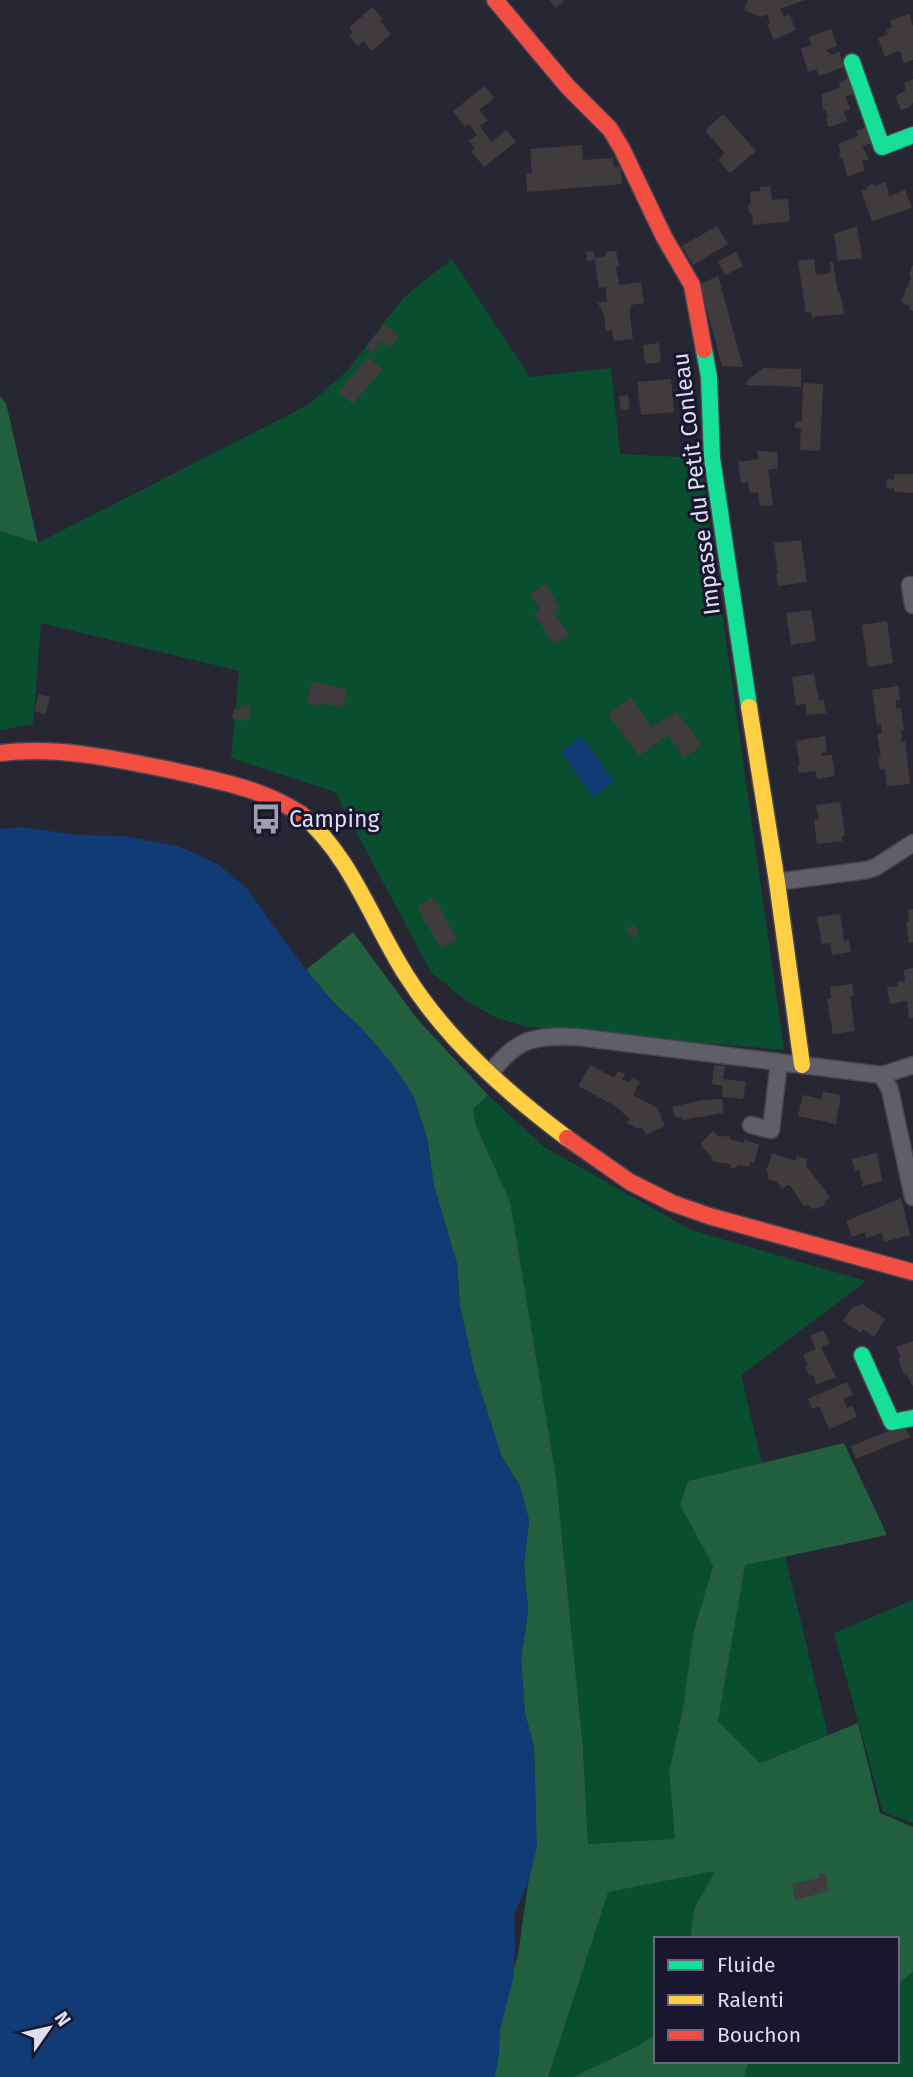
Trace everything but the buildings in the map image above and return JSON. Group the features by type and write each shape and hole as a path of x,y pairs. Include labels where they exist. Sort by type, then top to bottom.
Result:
{"street":[{"name":"Impasse du Petit Conleau","path":"495,0 568,87 610,129 691,285 709,377 712,458 777,882 802,1065"},
{"path":"852,62 882,147 913,135"},
{"path":"910,585 913,605"},
{"path":"0,753 41,748 93,753 237,786 293,808 313,823 338,853 404,972 434,1014 491,1073 535,1113 577,1145 642,1188 692,1211 913,1272"},
{"path":"777,882 867,870 892,858 913,843"},
{"path":"491,1073 512,1050 526,1041 549,1035 882,1075 913,1065"},
{"path":"751,1125 771,1130 779,1062"},
{"path":"882,1075 890,1090 913,1196"},
{"path":"862,1355 892,1422 913,1418"}],"green space":[{"path":"452,259 530,377 611,368 620,454 700,458 784,1050 528,1027 497,1018 465,1000 431,972 335,792 231,758 239,671 41,623 33,724 0,730 0,531 38,543 308,405 347,371 403,298"},
{"path":"0,396 6,403 38,543 0,531"},
{"path":"353,932 418,1020 488,1095 473,1109 476,1126 510,1201 556,1477 583,1748 588,1844 675,1839 669,1772 683,1708 693,1634 713,1566 680,1505 688,1481 844,1443 887,1535 745,1565 718,1721 760,1763 858,1723 880,1813 913,1827 913,1972 899,1982 899,1937 690,1937 694,1909 715,1871 608,1892 548,2077 488,2077 507,1990 518,1955 536,1847 534,1747 525,1714 521,1659 528,1611 524,1565 529,1521 520,1486 501,1455 474,1370 460,1306 457,1264 434,1186 427,1138 413,1095 393,1065 306,970"},
{"path":"488,1095 544,1147 691,1230 866,1281 741,1375 762,1463 688,1481 680,1505 713,1566 693,1634 683,1708 669,1772 675,1840 588,1844 583,1748 556,1477 510,1201 476,1126 473,1109"},
{"path":"785,1556 828,1735 759,1763 718,1721 744,1565"},
{"path":"913,1600 913,1823 883,1812 834,1633"},
{"path":"716,1870 694,1909 690,1937 654,1937 654,2035 638,2046 573,2077 548,2077 607,1892"},
{"path":"913,1972 913,2077 744,2077 748,2063 899,2063 899,1982"},
{"path":"654,2035 654,2063 748,2063 744,2077 573,2077 638,2046"}],"water":[{"path":"582,736 614,782 593,797 561,752"},
{"path":"22,827 76,835 122,836 178,846 218,864 247,889 306,970 393,1065 413,1095 427,1138 434,1186 457,1264 460,1306 474,1370 501,1455 520,1486 529,1521 524,1565 528,1611 521,1659 525,1714 534,1747 537,1847 528,1882 514,1915 513,1979 500,2030 495,2077 0,2077 0,829"}],"traffic: fast":[{"path":"852,62 882,147 913,135"},
{"path":"704,350 709,377 712,458 749,707"},
{"path":"862,1355 892,1422 913,1418"}],"traffic: slow":[{"path":"749,707 802,1065"},
{"path":"301,814 319,831 347,869 406,975 440,1021 479,1064 567,1138"}],"traffic: jam":[{"path":"495,0 568,87 610,129 622,149 664,237 692,285 704,350"},
{"path":"0,753 66,752 153,766 240,787 271,798 301,814"},
{"path":"567,1138 630,1182 672,1203 709,1216 913,1272"}],"place":[{"name":"Camping","path":"266,819"}]}
